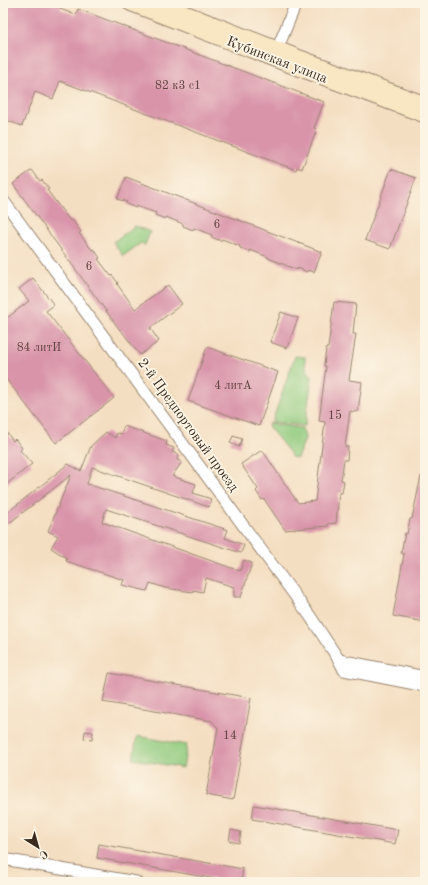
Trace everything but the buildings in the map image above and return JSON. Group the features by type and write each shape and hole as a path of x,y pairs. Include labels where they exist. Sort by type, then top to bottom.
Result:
{"main road":[{"name":"Кубинская улица","path":"130,3 425,104"},
{"name":"Кубинская улица","path":"159,3 276,54 425,115"}],"street":[{"path":"276,54 296,3"},
{"name":"2-й Предпортовый проезд","path":"3,200 310,616 341,665"},
{"path":"341,665 425,677"},
{"path":"341,665 425,686"},
{"path":"3,859 136,882"}],"green space":[{"path":"135,226 150,232 145,245 141,243 123,256 113,242"},
{"path":"295,356 305,357 306,368 312,377 305,426 272,422"},
{"path":"269,423 302,428 305,437 297,458 291,457 290,453 268,426"},
{"path":"137,736 187,745 183,768 133,759"}]}
